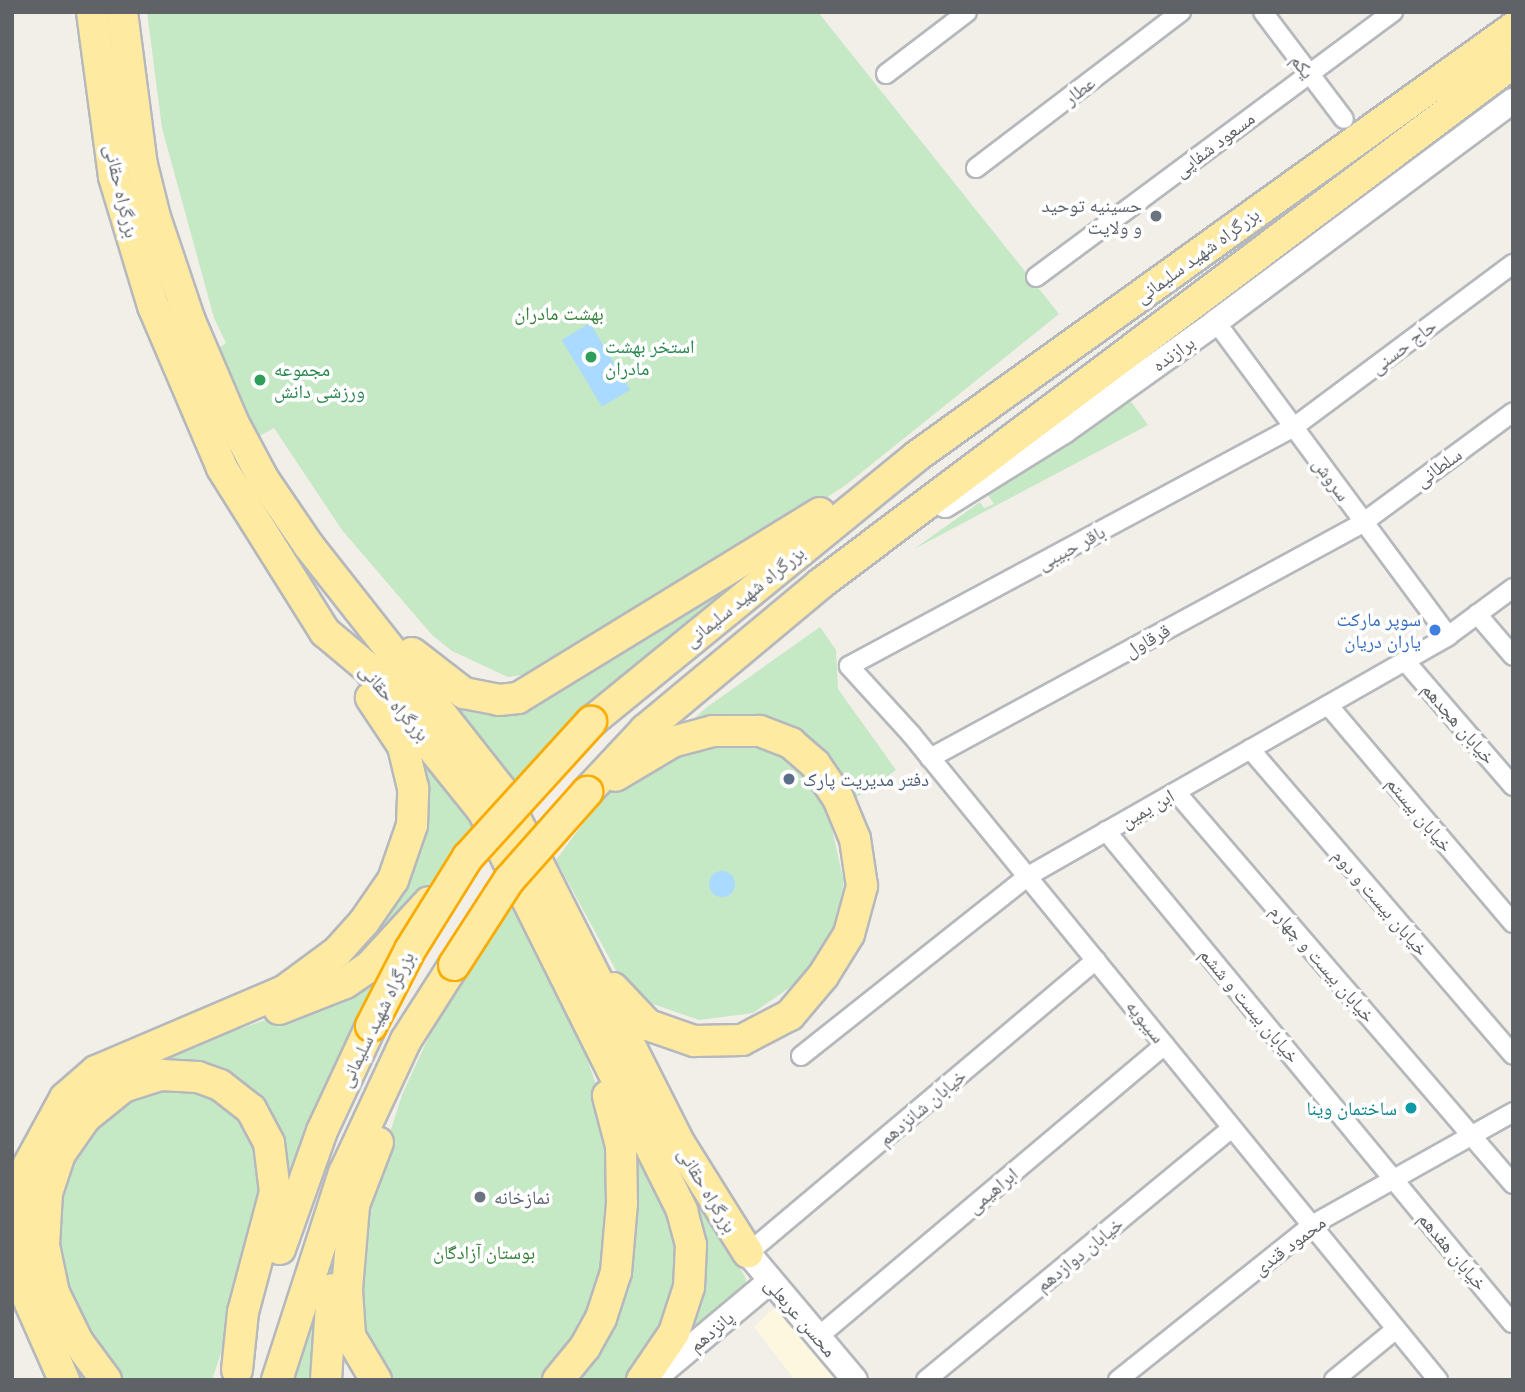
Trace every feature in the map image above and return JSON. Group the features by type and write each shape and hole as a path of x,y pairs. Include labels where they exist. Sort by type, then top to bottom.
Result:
{"highway":[{"name":"بزرگراه حقانی","path":"92,12 114,177 158,319 222,469 325,632 376,678 483,811 585,1022 682,1211 691,1244 682,1313 642,1380"},
{"name":"بزرگراه حقانی","path":"122,12 142,165 190,321 233,422 264,480 501,790 595,971 680,1144 748,1253"},
{"name":"بزرگراه شهید سلیمانی","path":"235,1375 322,1131 410,950 468,857 591,722 917,456 1509,37"},
{"name":"بزرگراه شهید سلیمانی","path":"277,1380 344,1172 393,1064 509,880 587,792 645,730 820,584 1509,37"},
{"path":"344,587 444,682 483,698 517,698 917,456"},
{"path":"64,1374 27,1296 20,1264 20,1203 29,1164 65,1098 96,1071 195,1032 284,991 337,952 381,897 409,842 413,789 403,746 325,632"},
{"path":"587,792 672,742 713,731 760,731 791,743 815,764 838,799 855,839 862,886 849,934 823,976 790,1015 742,1040 694,1041 648,1025 595,971"},
{"path":"195,1032 262,1015 345,983 383,955 468,857"},
{"path":"326,1380 330,1298 354,1205 396,1092 454,965"},
{"path":"558,1380 585,1347 601,1318 616,1272 621,1235 621,1146 585,1022"},
{"path":"106,1380 78,1342 54,1293 44,1245 47,1193 60,1154 85,1118 123,1087 161,1075 198,1077 220,1086 251,1109 269,1143 275,1192 243,1312 235,1375"},
{"path":"354,1205 347,1322 355,1350 376,1380"}],"main road":[{"name":"برازنده","path":"820,584 1064,430 1216,322 1513,101"},
{"name":"محسن عربعلی","path":"748,1253 769,1282 855,1380"},
{"name":"پانزدهم","path":"652,1380 769,1282"}],"street":[{"path":"886,74 967,12"},
{"name":"عطار","path":"976,167 1181,12"},
{"name":"یکم","path":"1263,12 1344,120"},
{"name":"مسعود شفاپی","path":"1036,277 1393,12"},
{"name":"حاج حسنی","path":"1294,427 1513,264"},
{"name":"سروش","path":"1216,322 1448,636"},
{"name":"سلطانی","path":"1364,522 1513,412"},
{"name":"باقر حبیبی","path":"849,666 1294,427"},
{"name":"قرقاول","path":"930,758 1364,522"},
{"name":"ابن یمین","path":"801,1056 1028,876 1448,636 1513,588"},
{"path":"1477,614 1513,656"},
{"name":"خیابان هجدهم","path":"1405,661 1513,786"},
{"name":"سیبویه","path":"849,666 1028,876 1438,1380"},
{"name":"خیابان بیستم","path":"1328,705 1513,923"},
{"name":"خیابان بیست و دوم","path":"1250,749 1513,1055"},
{"name":"خیابان بیست و چهارم","path":"1176,792 1513,1184"},
{"name":"خیابان بیست و ششم","path":"1106,831 1393,1179"},
{"name":"خیابان شانزدهم","path":"748,1253 1096,960"},
{"name":"ابراهیمی","path":"819,1336 1165,1045"},
{"name":"محمود قندی","path":"1118,1380 1312,1225 1513,1112"},
{"name":"خیابان دوازدهم","path":"926,1380 1233,1128"},
{"name":"خیابان هفدهم","path":"1393,1179 1512,1323"},
{"path":"1335,1380 1396,1329"}],"shaded area":[{"path":"775,1307 835,1380 795,1380 754,1327"}],"green space":[{"name":"بهشت مادران","path":"147,12 818,12 1059,314 847,484 755,546 557,670 508,677 452,651 432,635 342,530 274,428 254,439 216,350 226,343 214,318 162,128"},
{"path":"1127,396 1148,425 914,549 980,502 984,508 994,504 988,495"},
{"path":"851,498 578,714 509,789 413,661 489,706"},
{"path":"820,627 836,650 838,689 896,770 829,816 844,882 834,933 802,979 753,1013 699,1020 630,996 556,860 598,803 707,707"},
{"path":"403,735 480,825 386,947 361,968 297,988 407,861"},
{"name":"بوستان آزادگان","path":"515,890 571,1011 616,1144 597,1315 547,1380 385,1380 363,1349 358,1232 402,1095 442,1008"},
{"path":"434,901 370,1007 321,1106 253,1300 281,1190 271,1134 250,1102 218,1078 195,1071 162,1069 115,1087 78,1118 49,1167 39,1222 40,1255 56,1311 96,1380 82,1380 42,1303 28,1255 37,1171 58,1126 91,1089 120,1070 315,1003 354,983 384,959"},
{"path":"600,1000 746,1279 745,1286 648,1380 694,1298"},
{"path":"148,1083 217,1090 265,1146 260,1234 212,1380 121,1380 86,1340 49,1250 70,1145"},
{"path":"618,1113 681,1221 683,1279 636,1380 570,1380 606,1328"},
{"path":"344,1211 323,1305 321,1380 287,1380"}],"water":[{"name":"استخر بهشت مادران","path":"590,323 630,390 602,407 562,340"},
{"path":"722,871 731,875 735,884 731,893 722,897 713,893 709,884 713,875"}],"place":[{"name":"حسینیه توحید و ولایت","path":"1156,216"},
{"name":"استخر بهشت مادران","path":"591,357"},
{"name":"مجموعه ورزشی دانش","path":"260,380"},
{"name":"سوپر مارکت یاران دریان","path":"1435,630"},
{"name":"دفتر مدیریت پارک","path":"789,779"},
{"name":"ساختمان وینا","path":"1411,1108"},
{"name":"نمازخانه","path":"480,1197"}]}
